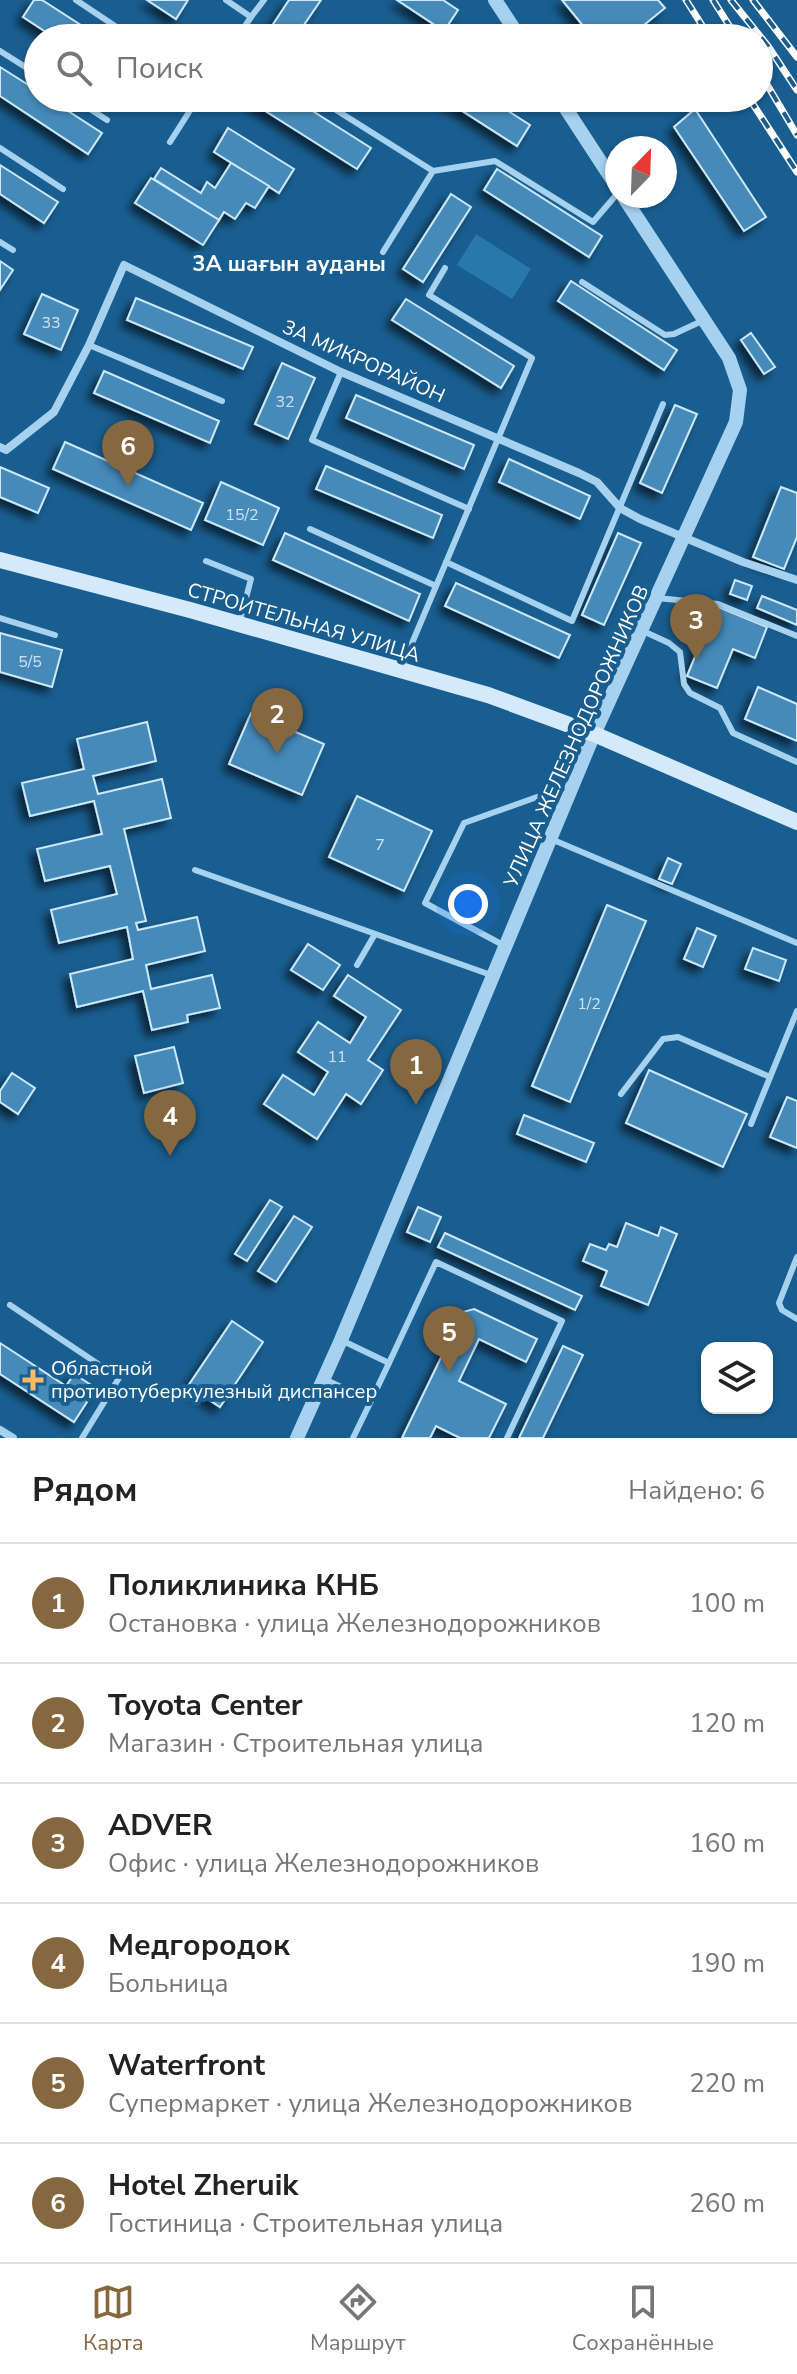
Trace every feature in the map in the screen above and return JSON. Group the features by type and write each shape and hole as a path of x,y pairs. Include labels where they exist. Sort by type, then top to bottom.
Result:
{"main road":[{"name":"СТРОИТЕЛЬНАЯ УЛИЦА","path":"0,560 488,695 594,734 797,822"}],"street":[{"path":"495,0 511,24"},
{"path":"568,112 605,169"},
{"name":"УЛИЦА ЖЕЛЕЗНОДОРОЖНИКОВ","path":"297,1438 341,1340 594,734 736,422 740,390 729,358 631,208"},
{"name":"3А МИКРОРАЙОН","path":"0,447 6,450 54,412 89,345 124,265 341,372 597,482 620,508 640,519 743,562 797,580"},
{"path":"0,1430 13,1438"}],"lane":[{"path":"76,0 112,24"},
{"path":"226,0 251,17"},
{"path":"246,24 264,0"},
{"path":"0,51 24,66"},
{"path":"95,112 107,120"},
{"path":"170,142 189,112"},
{"path":"339,112 433,171 495,161 593,222 605,208"},
{"path":"0,148 63,189"},
{"path":"383,252 433,171"},
{"path":"0,242 13,250"},
{"path":"400,671 532,358 429,295 445,268"},
{"path":"582,282 665,335 704,320"},
{"path":"89,345 222,401"},
{"path":"341,372 312,440 469,509"},
{"path":"446,562 572,621 663,404"},
{"path":"310,529 436,586"},
{"path":"206,561 251,579 239,625"},
{"path":"657,598 718,604 797,636"},
{"path":"0,618 55,635"},
{"path":"643,631 680,652 684,684 690,693 720,708 733,733 797,762"},
{"path":"506,947 425,903 464,823 537,797"},
{"path":"551,839 797,943"},
{"path":"195,870 494,976"},
{"path":"357,965 375,934"},
{"path":"751,1124 797,1011"},
{"path":"621,1094 663,1039 678,1037 770,1077"},
{"path":"797,1257 779,1303 782,1310 797,1319"},
{"path":"353,1438 436,1262 562,1321 507,1438"},
{"path":"10,1305 119,1378 82,1438"},
{"path":"341,1340 389,1363"},
{"path":"324,1379 371,1401"}],"shaded area":[{"path":"476,234 531,269 512,299 457,265"}],"building":[{"path":"34,0 42,0 79,24 34,24 23,17"},
{"path":"147,0 188,0 176,19"},
{"path":"289,0 321,0 305,24 273,24"},
{"path":"397,0 443,0 458,10 449,24 433,24"},
{"path":"562,0 658,0 665,8 645,24 582,24"},
{"path":"0,67 24,82 24,112 0,96"},
{"path":"24,112 70,112 102,133 88,154"},
{"path":"267,112 314,112 371,148 357,169"},
{"path":"464,112 510,112 530,125 517,146"},
{"path":"692,112 697,112 766,217 744,231 674,127"},
{"path":"228,128 294,169 279,193 214,152"},
{"path":"231,163 269,186 255,208 246,203 235,219 224,212 219,220 154,179 161,168 201,193 207,182 215,188"},
{"path":"0,165 58,202 44,223 0,194"},
{"path":"497,169 602,236 589,257 484,190"},
{"path":"151,178 219,220 203,245 135,203"},
{"path":"451,194 471,207 423,282 403,269"},
{"path":"0,261 13,270 0,290"},
{"path":"571,281 677,350 664,370 558,301"},
{"path":"42,294 78,310 61,350 24,334"},
{"path":"136,298 253,347 243,369 127,320"},
{"path":"406,299 514,366 501,388 392,320"},
{"path":"751,333 775,367 764,374 741,340"},
{"path":"282,363 315,378 288,439 255,424"},
{"path":"104,371 219,421 210,443 94,393"},
{"path":"356,395 474,445 464,469 346,418"},
{"path":"675,405 697,414 662,493 640,483"},
{"path":"65,442 203,503 191,530 53,469"},
{"path":"509,459 590,496 580,519 499,482"},
{"path":"326,466 442,515 433,538 316,489"},
{"path":"0,467 49,488 38,513 0,497"},
{"path":"221,482 279,508 263,545 205,520"},
{"path":"781,487 797,493 797,537 784,569 753,557"},
{"path":"285,533 420,594 409,621 273,560"},
{"path":"618,533 641,543 604,625 582,615"},
{"path":"735,580 752,586 747,600 730,594"},
{"path":"456,583 570,635 559,658 445,606"},
{"path":"762,596 797,610 797,625 757,608"},
{"path":"716,606 767,627 755,658 733,649 717,688 687,676"},
{"path":"0,633 62,650 52,687 0,672"},
{"path":"758,687 797,704 797,741 745,719"},
{"path":"251,713 324,744 302,795 229,764"},
{"path":"147,722 156,761 93,776 98,794 162,779 171,818 124,829 146,921 136,923 138,930 197,917 205,951 146,965 151,989 212,975 220,1008 187,1015 188,1022 152,1030 143,991 77,1007 70,974 133,959 127,927 59,943 51,910 117,894 110,866 45,881 37,849 102,834 94,801 30,816 22,783 84,769 77,739"},
{"path":"357,796 432,831 404,891 329,857"},
{"path":"668,858 681,864 672,884 659,879"},
{"path":"607,905 646,921 570,1102 532,1086"},
{"path":"697,928 716,936 703,967 684,959"},
{"path":"308,944 340,965 323,990 291,970"},
{"path":"753,948 786,960 779,981 745,969"},
{"path":"348,975 401,1010 368,1060 383,1070 361,1104 346,1094 317,1139 264,1104 283,1075 314,1095 328,1072 298,1052 318,1022 350,1043 366,1017 334,996"},
{"path":"174,1047 183,1083 144,1093 135,1056"},
{"path":"649,1070 747,1114 723,1167 626,1123"},
{"path":"12,1073 35,1088 18,1114 0,1102 0,1091"},
{"path":"787,1097 797,1101 797,1148 770,1137"},
{"path":"524,1115 594,1143 586,1162 517,1134"},
{"path":"270,1200 282,1207 247,1261 235,1254"},
{"path":"418,1207 441,1217 430,1242 407,1232"},
{"path":"294,1216 312,1227 276,1282 258,1271"},
{"path":"626,1223 658,1236 661,1227 677,1234 648,1305 601,1286 607,1271 583,1261 590,1244 606,1250 609,1244 617,1247"},
{"path":"445,1233 582,1296 575,1310 438,1247"},
{"path":"474,1309 537,1339 526,1362 479,1339 459,1381 506,1404 489,1438 460,1438 436,1426 430,1438 402,1438 463,1312"},
{"path":"232,1321 263,1342 220,1407 188,1386"},
{"name":"Областной противотуберкулезный диспансер","path":"0,1343 66,1386 74,1374 96,1388 74,1422 0,1374"},
{"path":"563,1346 583,1355 543,1438 519,1438"}],"railway":[{"path":"686,0 701,24"},
{"path":"713,0 728,24"},
{"path":"731,0 750,24"},
{"path":"753,0 772,24"},
{"path":"773,26 797,57"},
{"path":"773,54 797,90"},
{"path":"773,95 797,135"},
{"path":"758,112 797,172"}],"place":[{"name":"Hotel Zheruik","path":"128,486"},
{"name":"ADVER","path":"696,660"},
{"name":"Toyota Center","path":"277,754"},
{"name":"Поликлиника КНБ","path":"416,1105"},
{"name":"Медгородок","path":"170,1156"},
{"name":"Waterfront","path":"449,1372"},
{"name":"Областной противотуберкулезный диспансер","path":"33,1380"}],"district":[{"name":"3А шағын ауданы","path":"289,263"}]}
